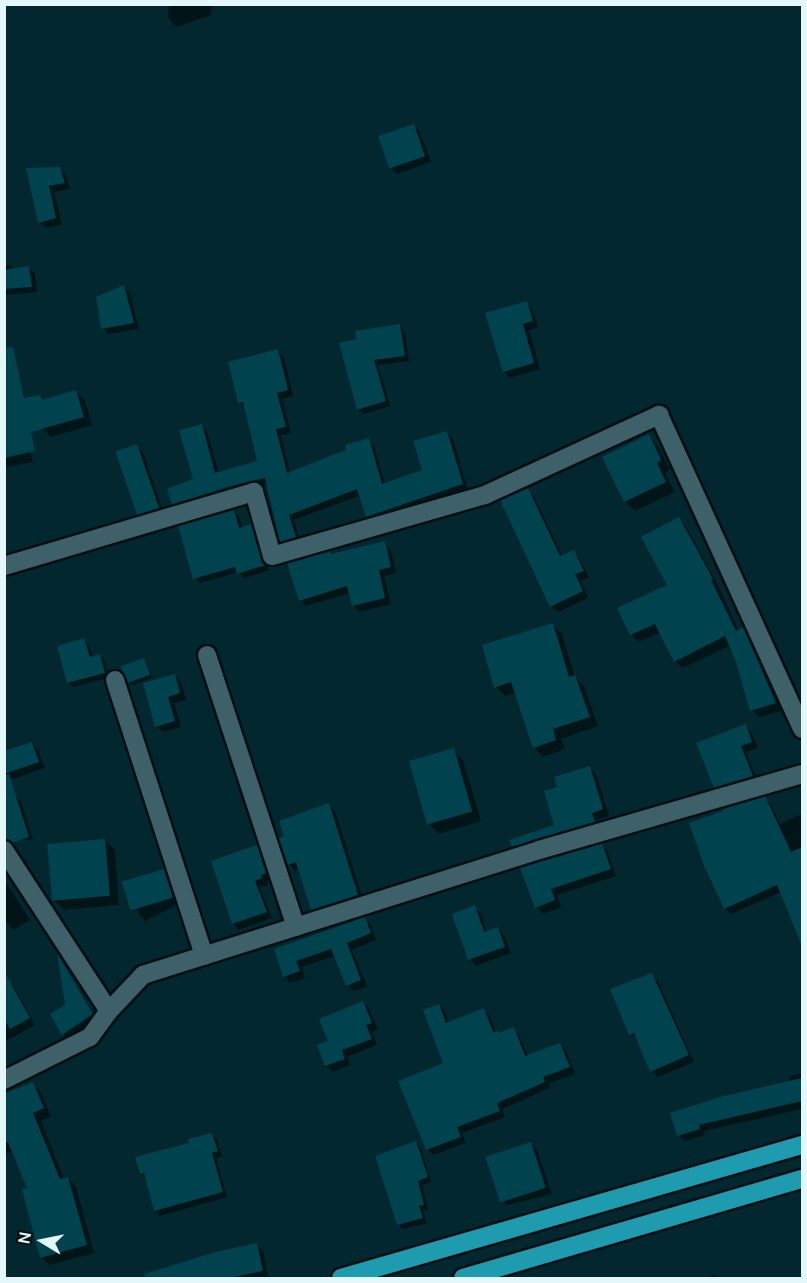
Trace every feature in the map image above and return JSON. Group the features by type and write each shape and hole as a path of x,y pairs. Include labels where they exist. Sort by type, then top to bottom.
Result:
{"main road":[{"path":"341,1278 802,1145"},
{"path":"463,1278 802,1179"}],"street":[{"path":"4,566 254,492 272,556 485,495 658,415 802,729"},
{"path":"207,655 296,927"},
{"path":"115,680 204,956"},
{"path":"4,1080 90,1037 109,1011 143,975 539,850 802,774"},
{"path":"4,850 109,1011"}],"building":[{"path":"414,124 425,156 389,169 378,136"},
{"path":"60,167 65,183 49,186 56,218 38,223 26,168"},
{"path":"29,266 32,287 4,289 4,270"},
{"path":"124,285 134,323 101,329 96,297"},
{"path":"527,301 533,321 523,324 534,363 503,372 485,313"},
{"path":"400,324 405,356 374,360 386,401 357,410 339,343 356,339 355,331"},
{"path":"13,347 24,398 40,395 42,400 76,390 84,417 31,432 35,451 4,458 4,348"},
{"path":"278,349 288,390 277,393 286,427 276,429 287,473 346,450 345,445 369,438 382,484 422,470 413,441 447,431 463,484 366,517 357,489 289,515 296,537 280,542 265,478 230,486 172,505 167,489 193,479 179,430 202,424 215,473 257,461 243,402 238,403 228,362"},
{"path":"649,434 661,460 657,463 666,482 624,502 602,457"},
{"path":"137,444 159,508 137,516 115,451"},
{"path":"528,488 560,556 574,550 584,571 575,574 583,591 550,607 500,500"},
{"path":"234,510 239,528 251,524 261,559 266,565 237,574 235,567 193,579 178,526"},
{"path":"679,517 713,579 711,580 736,631 743,627 776,703 750,711 736,662 725,636 674,662 655,624 630,635 617,608 667,585 641,537"},
{"path":"385,541 391,567 379,570 385,598 352,606 347,586 299,601 287,563 330,551 331,554"},
{"path":"553,623 569,677 575,675 590,717 553,729 556,740 533,748 511,682 494,688 482,645"},
{"path":"84,638 90,657 100,654 105,673 67,683 57,646"},
{"path":"144,658 150,675 126,683 120,666"},
{"path":"175,674 180,693 168,697 175,721 155,727 143,683"},
{"path":"746,724 752,742 741,746 753,776 714,788 696,743"},
{"path":"32,742 39,762 4,774 4,751"},
{"path":"454,748 472,811 427,824 409,761"},
{"path":"590,766 603,809 592,813 595,822 512,847 509,840 554,825 544,791 557,787 554,777"},
{"path":"9,774 29,837 12,843 4,839 4,775"},
{"path":"765,796 791,852 802,847 802,946 777,885 724,909 703,863 689,823 723,811 723,809"},
{"path":"329,803 358,895 311,910 296,862 288,865 279,838 284,836 279,821"},
{"path":"105,839 110,896 52,901 47,844"},
{"path":"602,843 611,869 551,889 555,900 535,908 520,868"},
{"path":"257,845 266,873 255,881 267,912 232,924 211,861"},
{"path":"164,869 173,898 131,911 122,882"},
{"path":"475,905 484,932 498,927 505,947 468,960 452,914"},
{"path":"365,917 371,933 347,943 361,980 346,986 331,949 296,961 300,971 283,977 274,949"},
{"path":"57,953 93,1014 62,1035 50,1014 65,1005"},
{"path":"4,971 30,1018 10,1029 4,1019"},
{"path":"652,973 689,1055 650,1072 634,1033 629,1035 610,989"},
{"path":"363,1001 372,1023 366,1025 372,1039 342,1050 345,1059 325,1066 317,1045 328,1041 319,1019"},
{"path":"439,1004 446,1023 484,1008 493,1032 498,1031 499,1033 514,1027 525,1056 560,1043 570,1067 543,1077 545,1082 497,1103 500,1111 457,1127 461,1137 426,1150 398,1081 443,1063 423,1010"},
{"path":"802,1078 802,1101 699,1125 700,1129 677,1136 670,1113 720,1097"},
{"path":"33,1082 44,1108 33,1113 60,1179 68,1177 87,1245 40,1258 22,1189 27,1188 8,1142 4,1143 4,1094"},
{"path":"212,1133 218,1151 212,1153 223,1192 154,1211 144,1173 140,1174 135,1157 189,1143 188,1139"},
{"path":"416,1141 428,1177 418,1181 424,1205 419,1206 423,1218 397,1225 375,1156"},
{"path":"531,1142 546,1188 500,1202 485,1157"},
{"path":"257,1243 263,1271 230,1278 145,1278 144,1274 216,1252"}]}
